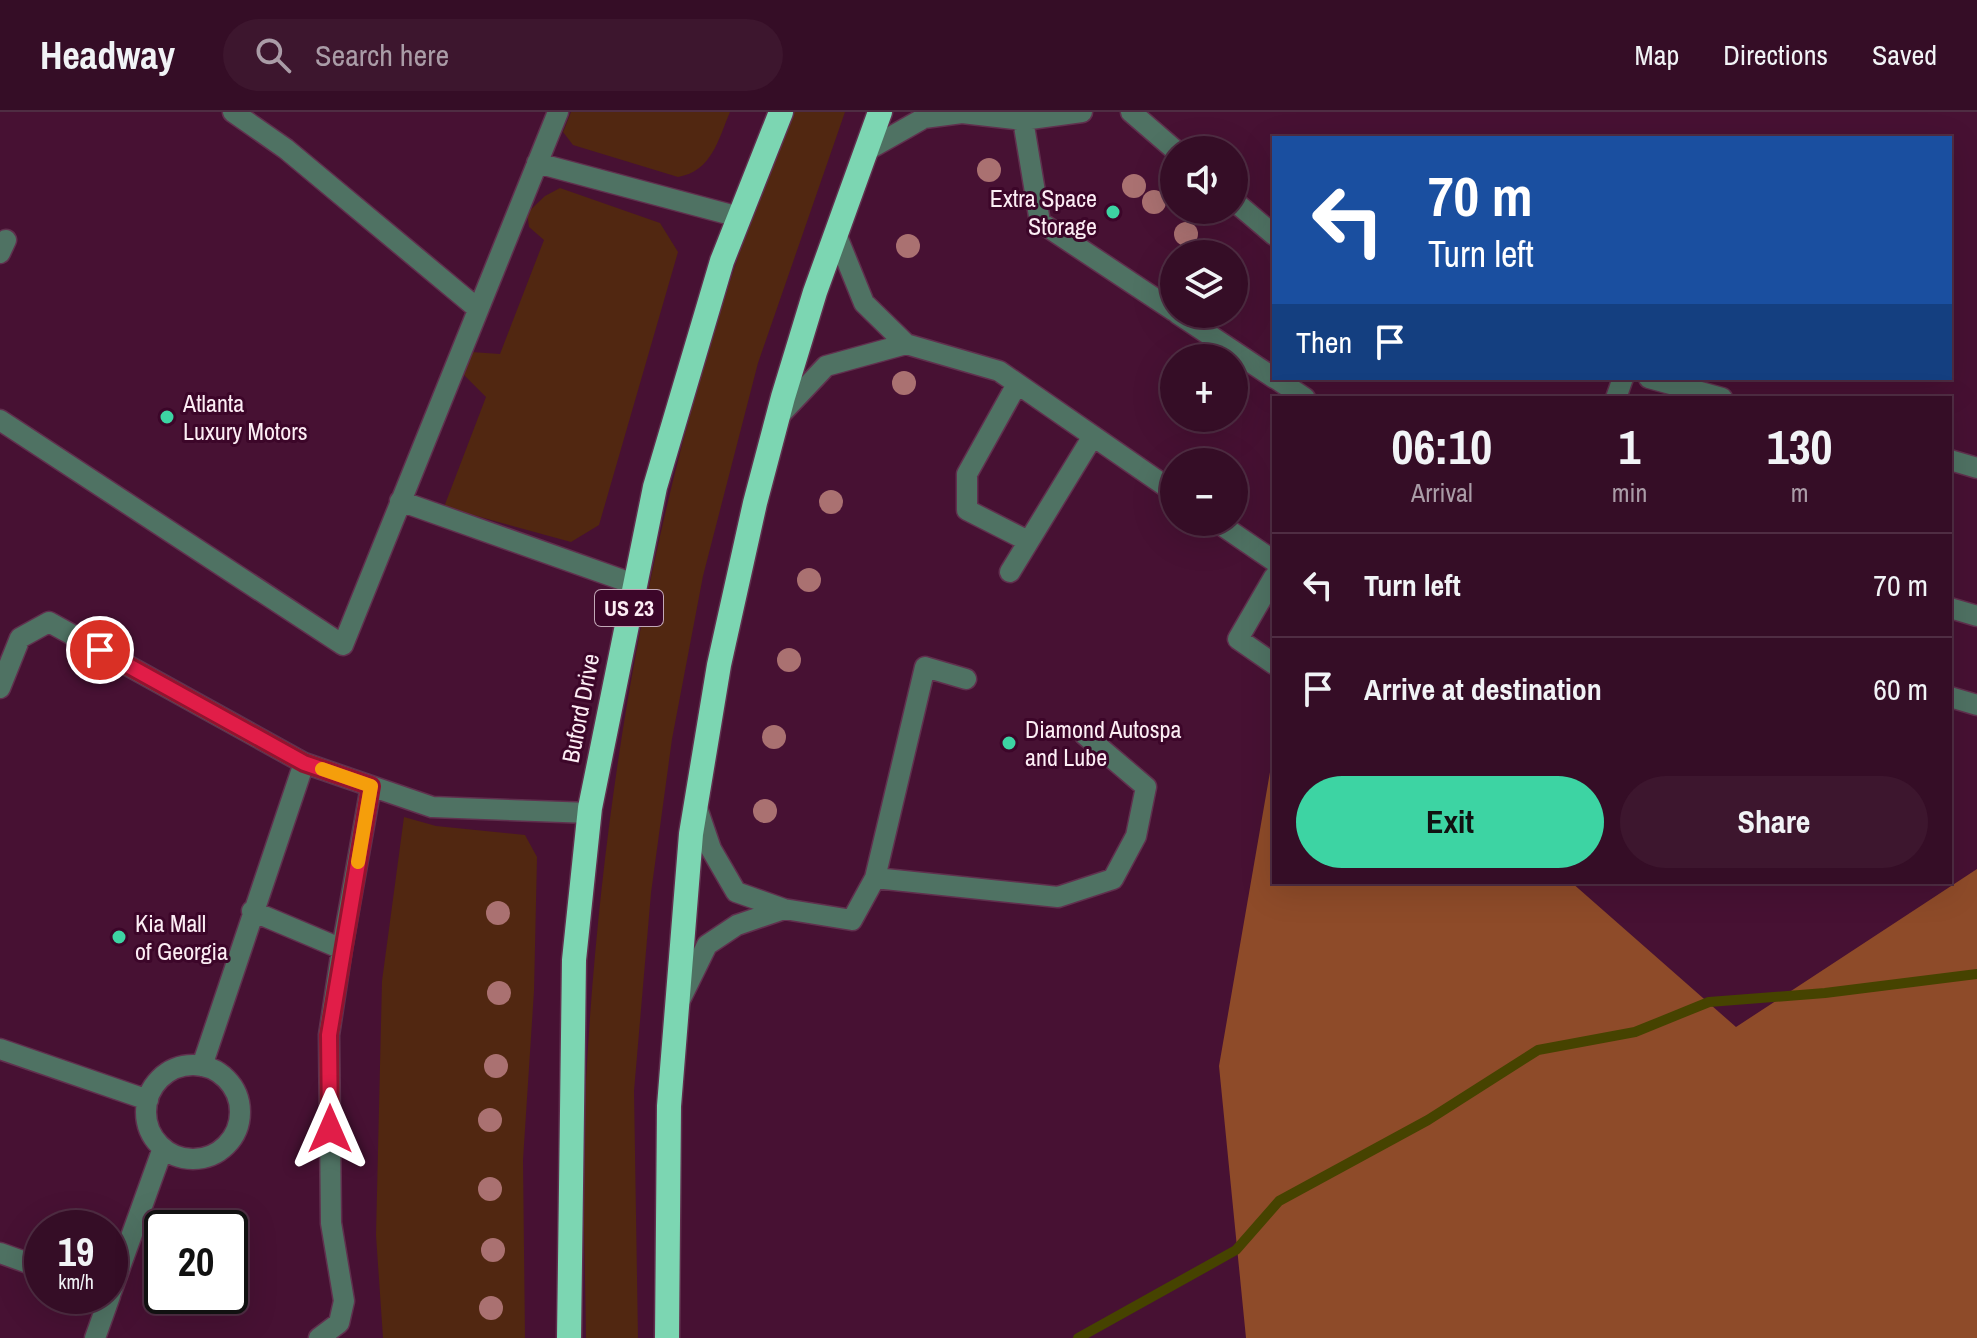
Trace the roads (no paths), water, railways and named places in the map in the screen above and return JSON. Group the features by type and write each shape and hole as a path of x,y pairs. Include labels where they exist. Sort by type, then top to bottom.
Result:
{"highway":[{"name":"Buford Drive","path":"569,1338 574,960 590,813 655,487 722,261 781,112"},
{"path":"667,1338 669,1106 696,805 719,665 778,417 836,234 880,112"}],"lane":[{"path":"233,112 286,149 478,309"},
{"path":"0,420 343,645 558,112"},
{"path":"864,152 924,118 962,113 1018,116 1082,112"},
{"path":"1131,112 1160,137"},
{"path":"1018,116 1040,222 1160,302"},
{"path":"537,163 739,217"},
{"path":"1248,213 1272,233"},
{"path":"836,234 864,303 906,344 999,371 1160,482"},
{"path":"1199,328 1272,377"},
{"path":"778,417 826,366 906,344"},
{"path":"1277,380 1302,396"},
{"path":"1656,380 1715,396"},
{"path":"1017,384 967,474 967,510 1028,541"},
{"path":"1010,572 1093,436"},
{"path":"1952,461 1977,468"},
{"path":"400,501 634,584"},
{"path":"1237,536 1272,560"},
{"path":"1272,580 1238,639 1272,663"},
{"path":"1952,609 1977,616"},
{"path":"0,688 20,638 49,622 304,763 432,807 590,813"},
{"path":"696,805 711,849 736,892 784,909 852,920 875,878 925,667 966,679"},
{"path":"1952,705 1977,705"},
{"path":"875,878 1058,897 1113,879 1136,836 1146,787 1085,735"},
{"path":"202,1066 304,763"},
{"path":"319,1338 339,1323 344,1301 331,1223 329,1035 371,786"},
{"path":"677,1007 707,945 737,925 784,909"},
{"path":"252,911 342,949"},
{"path":"0,1049 148,1100"},
{"path":"202,1066 229,1081 237,1095 240,1111 238,1127 230,1141 205,1158 190,1160 163,1148 147,1123 148,1100 158,1080 170,1070 202,1066"},
{"path":"128,1244 163,1148"},
{"path":"0,1253 24,1262"},
{"path":"95,1338 103,1314"}],"waterway":[{"path":"1078,1338 1236,1250 1279,1201 1428,1120 1538,1050 1635,1032 1709,1002 1825,993 1977,974"}],"place":[{"name":"Extra Space Storage","path":"1113,212"},
{"name":"Atlanta Luxury Motors","path":"167,417"},
{"name":"Diamond Autospa and Lube","path":"1009,743"},
{"name":"Kia Mall of Georgia","path":"119,937"}]}
